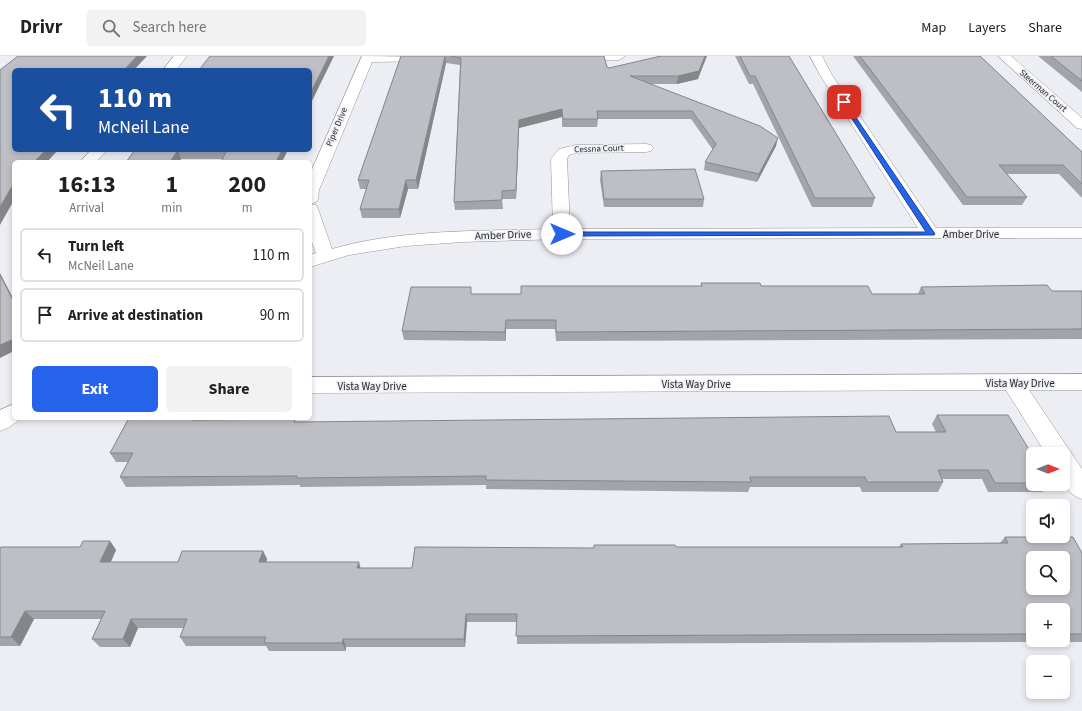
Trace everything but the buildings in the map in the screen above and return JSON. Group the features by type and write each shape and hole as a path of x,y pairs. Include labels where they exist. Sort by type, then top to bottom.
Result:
{"street":[{"path":"171,68 181,56"},
{"path":"564,56 619,56"},
{"path":"816,56 826,75 931,234"},
{"name":"Steerman Court","path":"1004,56 1082,125"},
{"path":"368,57 446,57"},
{"name":"Piper Drive","path":"312,188 368,57"},
{"name":"Cessna Court","path":"562,234 559,159 564,152 576,148 646,148"},
{"path":"90,160 97,152"},
{"path":"312,218 318,259"},
{"name":"Amber Drive","path":"318,259 347,250 406,241 462,237 562,234 1082,233"},
{"name":"Vista Way Drive","path":"312,385 1082,382"},
{"path":"1013,383 1054,447"},
{"path":"0,422 12,413"},
{"path":"1070,471 1082,489"}],"route":[{"path":"562,234 931,234 844,102"}]}
